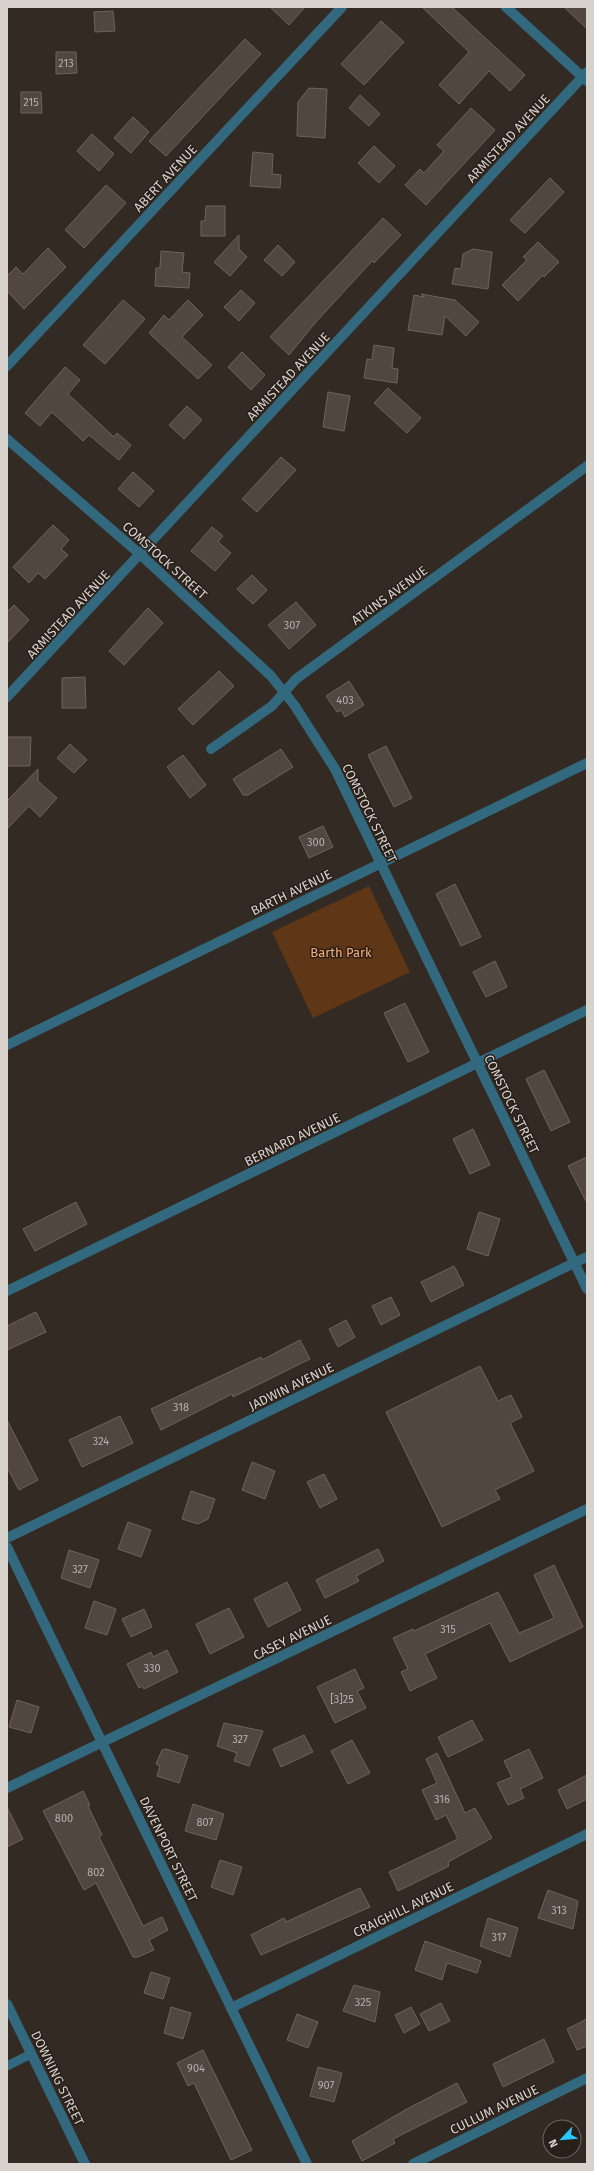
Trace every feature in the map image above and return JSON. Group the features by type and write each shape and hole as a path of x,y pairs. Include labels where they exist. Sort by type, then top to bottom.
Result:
{"street":[{"name":"ABERT AVENUE","path":"7,366 342,7"},
{"path":"506,7 586,76"},
{"name":"ARMISTEAD AVENUE","path":"7,697 586,76"},
{"name":"COMSTOCK STREET","path":"7,439 141,555 271,676 310,728 335,769 587,1289"},
{"name":"ATKINS AVENUE","path":"211,749 272,706 296,679 587,466"},
{"name":"BARTH AVENUE","path":"7,1045 587,763"},
{"name":"BERNARD AVENUE","path":"7,1291 587,1010"},
{"name":"JADWIN AVENUE","path":"7,1538 587,1256"},
{"name":"CASEY AVENUE","path":"7,1788 587,1509"},
{"name":"DAVENPORT STREET","path":"7,1546 307,2164"},
{"name":"CRAIGHILL AVENUE","path":"231,2008 587,1834"},
{"name":"DOWNING STREET","path":"7,2004 85,2164"},
{"name":"CULLUM AVENUE","path":"414,2164 587,2078"}],"lane":[{"path":"7,2066 31,2054"}],"green space":[{"name":"Barth Park","path":"369,886 410,972 313,1018 272,932"}],"building":[{"path":"270,7 305,7 289,25"},
{"path":"422,7 452,7 525,75 510,91 489,71 459,104 439,85 469,52"},
{"path":"564,7 587,7 587,29"},
{"path":"113,11 115,31 95,32 94,12"},
{"path":"381,21 404,42 364,85 341,64"},
{"path":"245,39 261,54 166,156 149,141"},
{"path":"56,52 76,52 77,73 56,74"},
{"path":"309,88 327,89 325,138 297,136 298,102"},
{"path":"21,92 41,92 42,113 21,113"},
{"path":"360,95 380,114 369,126 349,108"},
{"path":"471,108 495,130 426,205 405,185 420,169 424,173 444,151 437,145"},
{"path":"133,117 149,132 131,153 114,138"},
{"path":"92,134 114,154 99,171 77,151"},
{"path":"374,146 395,166 379,183 358,163"},
{"path":"253,152 273,154 272,174 281,175 280,188 250,186"},
{"path":"550,178 564,192 525,233 510,220"},
{"path":"106,185 126,203 84,248 65,230"},
{"path":"206,206 225,206 225,236 201,236 201,221 205,221"},
{"path":"383,218 401,235 374,263 372,261 316,322 289,355 270,337"},
{"path":"239,235 239,249 247,257 230,276 214,262"},
{"path":"538,242 559,262 544,277 543,275 518,301 502,285 527,260 523,257"},
{"path":"278,245 295,262 282,276 264,260"},
{"path":"48,248 66,267 24,309 7,291 7,276 16,267 23,274"},
{"path":"473,249 492,252 488,289 452,284 455,268 461,269 463,254"},
{"path":"161,251 184,253 182,272 190,273 189,288 155,286 156,268 160,268"},
{"path":"241,290 255,303 239,321 224,307"},
{"path":"421,294 455,300 479,322 466,336 445,316 442,335 408,330 414,295 424,297"},
{"path":"123,300 145,319 105,364 83,345"},
{"path":"188,300 203,315 182,337 212,365 198,379 149,333 164,315 169,320"},
{"path":"374,345 394,348 392,368 398,369 397,383 364,378 367,359 372,360"},
{"path":"242,352 265,375 251,390 228,367"},
{"path":"65,367 80,380 68,394 114,437 117,433 131,445 119,460 89,435 83,441 52,412 40,426 25,413"},
{"path":"388,388 421,418 407,433 374,403"},
{"path":"328,392 350,396 344,431 323,427"},
{"path":"187,406 202,420 184,439 169,425"},
{"path":"281,457 296,470 257,512 242,499"},
{"path":"133,472 154,491 139,507 118,489"},
{"path":"53,525 69,540 61,549 68,555 45,579 38,573 29,583 13,567"},
{"path":"212,527 223,536 218,542 231,553 215,571 191,551"},
{"path":"252,575 267,590 253,604 237,589"},
{"path":"296,602 316,625 289,649 268,625"},
{"path":"14,605 29,620 7,643 7,612"},
{"path":"148,608 163,623 124,665 109,651"},
{"path":"219,671 234,686 193,725 178,709"},
{"path":"85,677 86,708 62,708 62,678"},
{"path":"349,681 364,705 345,717 341,710 337,712 326,696"},
{"path":"7,737 31,737 30,766 7,766"},
{"path":"70,744 87,760 74,773 57,758"},
{"path":"386,746 412,798 394,807 368,755"},
{"path":"281,749 293,767 248,795 243,795 233,779"},
{"path":"183,755 206,785 190,798 167,767"},
{"path":"38,769 38,781 57,798 40,817 29,806 7,829 7,801"},
{"path":"323,826 333,847 309,858 299,837"},
{"path":"455,884 481,937 461,946 436,894"},
{"path":"495,961 507,987 486,997 473,972"},
{"path":"405,1003 429,1052 408,1062 384,1013"},
{"path":"544,1070 570,1122 551,1131 526,1079"},
{"path":"473,1129 490,1165 470,1174 453,1139"},
{"path":"587,1157 587,1203 568,1166"},
{"path":"76,1202 87,1224 35,1251 23,1229"},
{"path":"479,1212 500,1219 488,1256 467,1249"},
{"path":"454,1266 464,1285 431,1302 421,1282"},
{"path":"391,1297 400,1315 381,1325 372,1306"},
{"path":"36,1312 46,1332 7,1350 7,1326"},
{"path":"346,1320 355,1337 338,1347 329,1329"},
{"path":"300,1340 310,1359 233,1397 232,1394 161,1430 151,1409 261,1357 262,1360"},
{"path":"480,1366 498,1401 511,1395 522,1417 510,1423 534,1471 495,1490 500,1499 442,1527 386,1412"},
{"path":"120,1416 133,1443 82,1467 69,1440"},
{"path":"7,1420 38,1480 19,1490 7,1467"},
{"path":"252,1462 275,1471 265,1499 242,1490"},
{"path":"324,1474 337,1499 320,1508 307,1482"},
{"path":"191,1491 215,1499 208,1519 198,1524 182,1519"},
{"path":"128,1522 151,1530 141,1557 118,1549"},
{"path":"378,1549 384,1561 356,1576 359,1581 325,1598 316,1580"},
{"path":"69,1550 99,1560 90,1588 61,1578"},
{"path":"554,1565 583,1627 510,1662 490,1623 425,1654 437,1678 410,1691 401,1672 408,1669 393,1638 413,1629 414,1631 498,1592 519,1633 554,1618 534,1575"},
{"path":"287,1582 301,1610 268,1627 254,1599"},
{"path":"94,1601 116,1609 107,1635 85,1628"},
{"path":"229,1608 244,1637 210,1654 196,1624"},
{"path":"144,1609 152,1627 131,1637 122,1619"},
{"path":"167,1650 178,1672 144,1689 142,1686 139,1688 127,1664 151,1652 153,1657"},
{"path":"355,1669 364,1688 357,1691 366,1708 335,1723 317,1687"},
{"path":"17,1700 39,1707 31,1733 9,1727"},
{"path":"472,1720 483,1740 448,1757 438,1737"},
{"path":"224,1723 263,1731 249,1766 234,1761 237,1753 217,1746"},
{"path":"304,1735 313,1752 281,1767 273,1749"},
{"path":"352,1740 370,1773 348,1784 331,1751"},
{"path":"166,1749 188,1756 179,1783 157,1776 160,1766 156,1764 162,1750"},
{"path":"529,1749 543,1778 520,1789 524,1798 508,1805 497,1783 512,1777 504,1761"},
{"path":"437,1753 465,1813 475,1808 492,1838 448,1862 449,1866 398,1891 389,1872 458,1839 446,1815 436,1820 422,1790 437,1783 426,1759"},
{"path":"587,1775 587,1799 567,1809 558,1790"},
{"path":"83,1791 90,1805 88,1806 102,1835 99,1837 143,1926 162,1917 168,1930 149,1940 154,1950 138,1957 133,1957 96,1883 84,1890 43,1811"},
{"path":"193,1804 224,1814 216,1840 185,1831"},
{"path":"7,1807 23,1839 7,1847"},
{"path":"220,1860 242,1867 233,1895 211,1887"},
{"path":"360,1888 370,1907 261,1955 251,1935 284,1918 286,1922"},
{"path":"548,1890 578,1901 573,1929 538,1918"},
{"path":"488,1918 518,1928 510,1957 480,1946"},
{"path":"425,1941 481,1961 477,1973 447,1963 442,1980 415,1970"},
{"path":"151,1972 170,1978 163,1999 144,1993"},
{"path":"354,1985 380,1992 375,2022 343,2011"},
{"path":"441,2003 450,2021 429,2031 420,2014"},
{"path":"171,2007 191,2013 183,2039 164,2033"},
{"path":"411,2007 420,2024 404,2033 395,2015"},
{"path":"297,2014 318,2022 308,2048 287,2040"},
{"path":"587,2019 587,2046 577,2050 567,2029"},
{"path":"544,2039 554,2062 503,2087 493,2064"},
{"path":"203,2050 252,2150 231,2160 194,2083 188,2086 177,2063"},
{"path":"318,2067 342,2073 334,2102 310,2096"},
{"path":"457,2083 467,2102 393,2139 395,2143 362,2161 352,2141 405,2110"}]}
